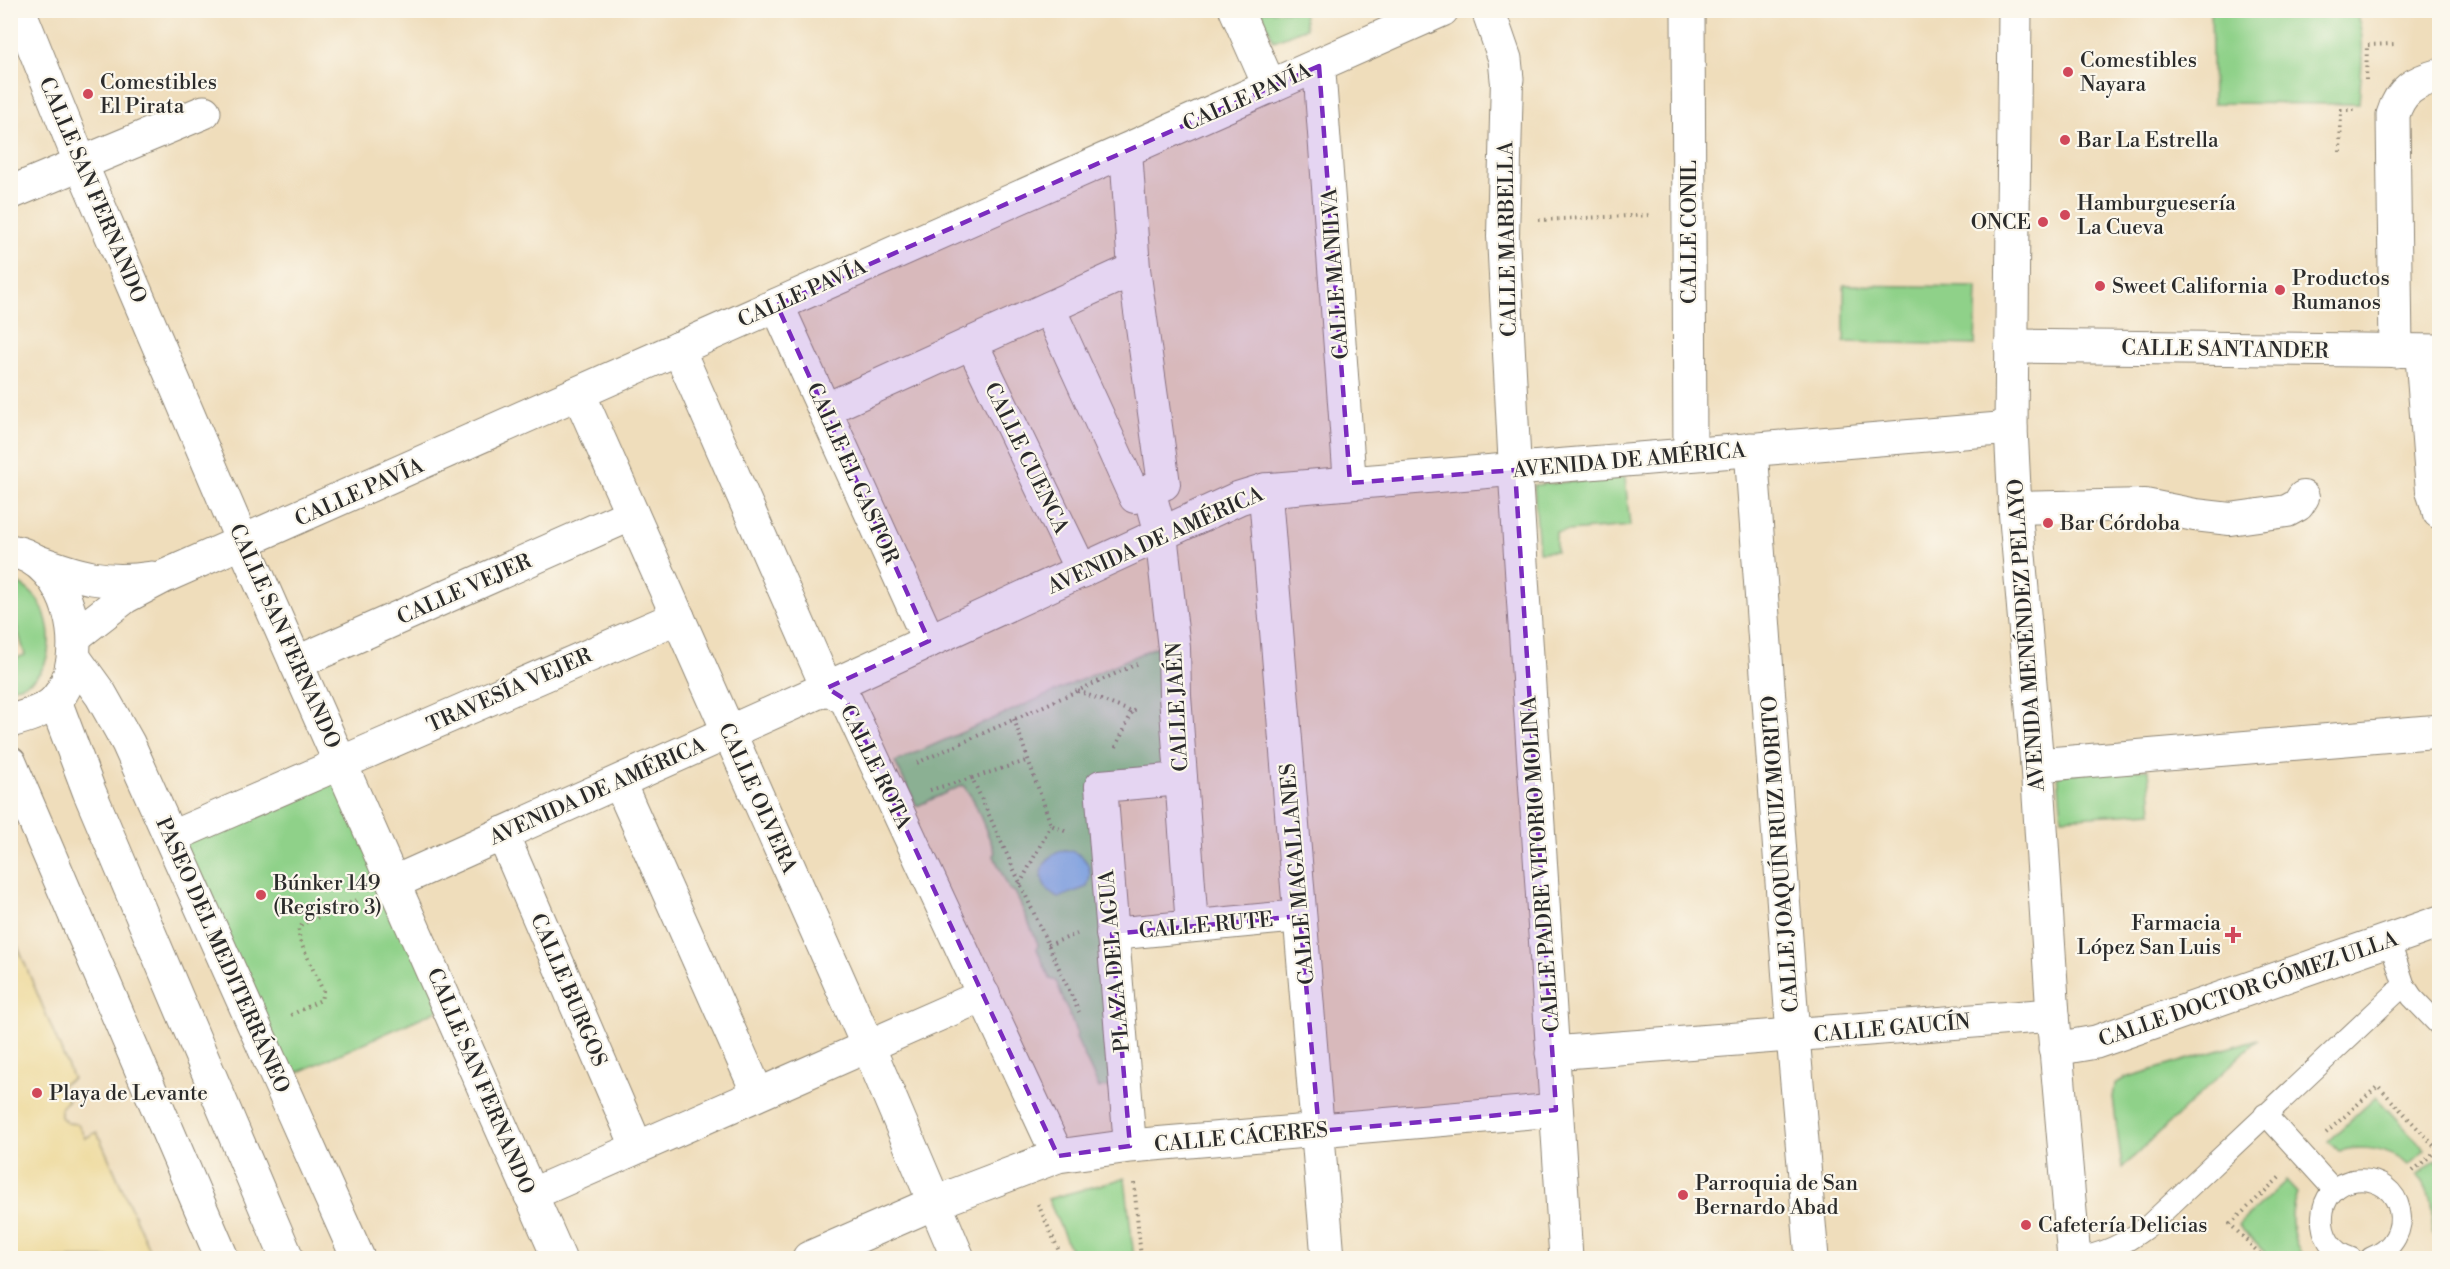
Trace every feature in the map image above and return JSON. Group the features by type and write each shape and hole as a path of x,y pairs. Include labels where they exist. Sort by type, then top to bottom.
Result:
{"street":[{"name":"CALLE SAN FERNANDO","path":"19,10 81,164 243,543 395,882 559,1258"},
{"path":"1236,10 1270,87"},
{"name":"CALLE PAVÍA","path":"75,647 125,597 163,577 1442,10"},
{"name":"CALLE MARBELLA","path":"1488,10 1505,59 1507,80 1503,222 1515,470"},
{"name":"CALLE CONIL","path":"1688,10 1690,453"},
{"name":"AVENIDA MENÉNDEZ PELAYO","path":"2015,10 2011,428 2037,765 2055,1049 2075,1258"},
{"name":"CALLE MANILVA","path":"1319,66 1350,483"},
{"path":"2439,75 2404,92 2397,102 2393,115 2432,491 2439,512"},
{"path":"10,193 204,112"},
{"path":"1049,308 1136,497 1164,484 1134,269 1126,150"},
{"path":"824,410 1134,269"},
{"name":"CALLE EL GASTOR","path":"777,305 928,640"},
{"name":"CALLE CUENCA","path":"972,344 1082,572"},
{"name":"CALLE SANTANDER","path":"2011,346 2419,351"},
{"name":"CALLE ROTA","path":"678,348 827,688 846,700 1058,1156"},
{"name":"CALLE OLVERA","path":"579,394 868,1046 958,1258"},
{"name":"AVENIDA DE AMÉRICA","path":"395,882 1082,572 1239,498 1264,490 2011,428"},
{"name":"CALLE JOAQUÍN RUIZ MORITO","path":"1751,449 1793,1036 1812,1258"},
{"name":"CALLE PADRE VITORIO MOLINA","path":"1515,470 1566,1258"},
{"name":"CALLE JAÉN","path":"1149,490 1161,534 1174,648 1175,696 1192,926"},
{"name":"CALLE MAGALLANES","path":"1264,490 1328,1258"},
{"path":"2016,508 2145,505 2230,519 2287,511 2298,505 2303,496"},
{"name":"CALLE VEJER","path":"296,663 632,514"},
{"name":"CALLE PAVÍA","path":"18,552 73,575 106,582 163,577"},
{"name":"PASEO DEL MEDITERRÁNEO","path":"18,552 61,592 69,611 75,647 118,725 171,837 358,1258"},
{"name":"TRAVESÍA VEJER","path":"341,763 678,617"},
{"path":"10,721 28,717 55,701 67,682 75,647"},
{"path":"55,701 89,791 287,1258"},
{"path":"2037,765 2439,731"},
{"path":"10,763 222,1258"},
{"path":"171,837 341,763"},
{"name":"PLAZA DEL AGUA","path":"1130,1146 1101,786 1181,779"},
{"path":"619,782 758,1094"},
{"name":"CALLE BURGOS","path":"502,833 637,1147"},
{"name":"CALLE RUTE","path":"1112,934 1300,916"},
{"name":"CALLE DOCTOR GÓMEZ ULLA","path":"2055,1049 2096,1042 2439,922"},
{"path":"530,1195 984,995"},
{"name":"CALLE GAUCÍN","path":"1552,1053 2053,1015"},
{"name":"CALLE CÁCERES","path":"809,1258 934,1203 1058,1156 1130,1146 1556,1110"}],"lane":[{"path":"2389,940 2404,985 2439,1026"},
{"path":"2075,1258 2097,1256 2111,1250 2147,1227 2404,985"},
{"path":"2265,1114 2334,1190"},
{"path":"2351,1258 2333,1249 2322,1226 2322,1213 2326,1201 2334,1190 2356,1180 2379,1184 2397,1201 2401,1224 2398,1236 2391,1247 2371,1258"}],"path":[{"path":"1503,222 1689,214"},
{"path":"884,779 1174,648"},
{"path":"1078,691 1132,712 1175,696"},
{"path":"1014,719 1052,825 1020,884"},
{"path":"922,793 1029,760"},
{"name":"PLAZA DEL AGUA","path":"972,778 1081,1016"},
{"name":"PLAZA DEL AGUA","path":"1052,825 1105,852"},
{"path":"257,1031 321,1000 323,991 300,941 298,929 303,924 395,882"},
{"path":"1130,1146 1141,1258"},
{"path":"2408,1176 2437,1150"},
{"path":"1023,1169 1062,1258"},
{"path":"2428,1258 2439,1247"}],"highlighted area":[{"path":"1319,66 1350,483 1515,470 1556,1110 1319,1131 1300,916 1112,934 1130,1146 1058,1156 846,700 827,688 929,641 777,305"}],"green space":[{"path":"1261,11 1303,11 1306,28 1274,41"},
{"path":"2211,11 2355,11 2359,21 2362,44 2359,104 2213,103"},
{"path":"1844,285 1977,287 1975,345 1844,342"},
{"path":"1625,477 1630,526 1556,532 1556,551 1539,552 1534,485"},
{"path":"10,579 26,589 39,602 45,614 49,641 48,655 36,677 25,684 11,687 11,660 25,655 11,607"},
{"path":"1169,641 1189,783 1107,791 1131,1084 1099,1088 1076,1038 1077,1034 1056,981 1050,979 1037,949 1038,944 1015,892 1009,889 994,856 995,852 973,799 963,785 917,806 895,762"},
{"path":"341,763 449,1005 279,1081 171,837"},
{"path":"2149,769 2152,812 2062,818 2058,774"},
{"path":"2258,1039 2122,1168 2113,1098 2115,1084 2125,1078"},
{"path":"2376,1097 2425,1150 2409,1165 2393,1155 2376,1149 2357,1148 2339,1151 2328,1141"},
{"path":"2436,1160 2439,1164 2439,1239 2432,1232 2432,1209 2429,1195 2417,1176"},
{"path":"1125,1178 1134,1258 1074,1258 1048,1199"},
{"path":"2286,1181 2297,1193 2292,1210 2292,1226 2303,1258 2270,1258 2238,1225"}],"sand":[{"name":"Playa de Levante","path":"10,928 73,1079 60,1085 68,1101 61,1107 61,1117 67,1123 78,1124 85,1138 97,1132 153,1258 11,1258"}],"water":[{"path":"1065,850 1083,858 1087,862 1090,874 1087,887 1058,898 1045,885 1042,871 1049,858"}],"place":[{"name":"Comestibles Nayara","path":"2068,72"},
{"name":"Comestibles El Pirata","path":"88,94"},
{"name":"Bar La Estrella","path":"2065,140"},
{"name":"Hamburguesería La Cueva","path":"2065,215"},
{"name":"ONCE","path":"2043,222"},
{"name":"Sweet California","path":"2100,286"},
{"name":"Productos Rumanos","path":"2280,290"},
{"name":"Bar Córdoba","path":"2048,523"},
{"name":"Búnker 149 (Registro 3)","path":"261,895"},
{"name":"Farmacia López San Luis","path":"2233,935"},
{"name":"Playa de Levante","path":"37,1093"},
{"name":"Parroquia de San Bernardo Abad","path":"1683,1195"},
{"name":"Cafetería Delicias","path":"2026,1225"}]}
